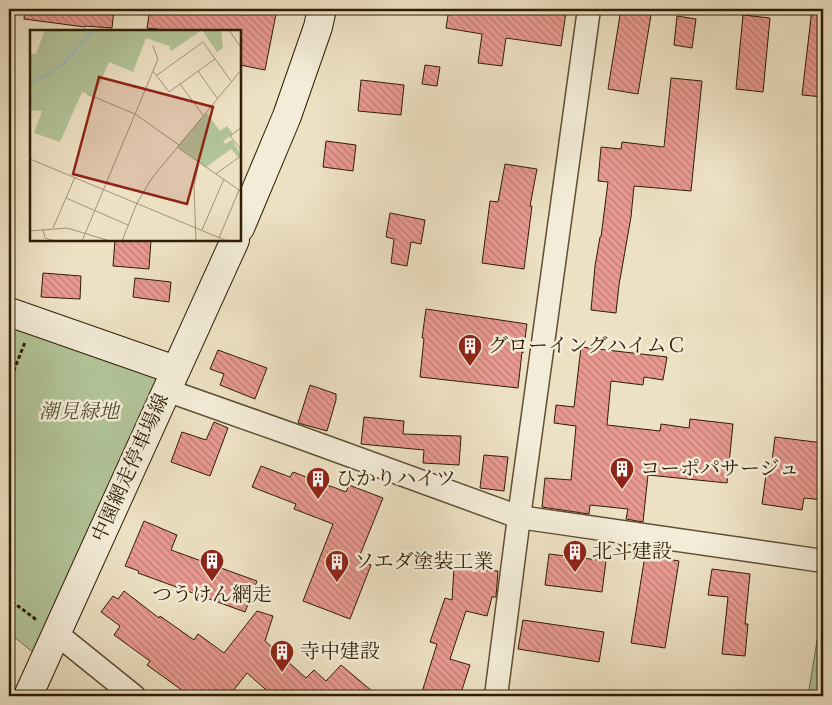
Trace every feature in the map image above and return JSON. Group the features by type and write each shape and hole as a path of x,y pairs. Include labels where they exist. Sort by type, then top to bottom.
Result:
{"main road":[{"path":"241,226 287,116 318,28 322,9"},
{"name":"中園網走停車場線","path":"28,696 235,241"},
{"path":"9,312 171,380"}],"street":[{"path":"496,696 589,9"},
{"path":"171,380 299,437 519,517 823,561"},
{"path":"56,634 134,696"}],"path":[{"path":"9,383 34,321"},
{"path":"9,596 10,600 56,634"}],"green space":[{"name":"潮見緑地","path":"9,312 175,370 44,661 9,633"},
{"path":"823,604 823,696 808,696"}],"building":[{"path":"25,9 114,9 112,28 85,27 24,19"},
{"path":"150,9 194,9 244,15 246,9 277,9 265,70 241,65 241,30 164,30 147,28"},
{"path":"449,9 546,9 566,12 561,46 506,38 502,66 478,63 482,34 446,28"},
{"path":"621,9 652,9 638,94 608,89"},
{"path":"812,9 823,9 823,97 802,95"},
{"path":"743,15 770,18 763,92 736,89"},
{"path":"677,16 696,19 692,48 674,45"},
{"path":"425,65 440,67 437,86 422,84"},
{"path":"671,78 702,81 691,191 634,186 616,313 591,310 595,266 608,182 598,181 601,147 621,149 622,142 664,147"},
{"path":"361,80 404,85 401,115 358,111"},
{"path":"326,141 356,145 353,171 323,167"},
{"path":"505,164 537,169 530,206 532,206 524,269 482,263 490,201 498,202"},
{"path":"390,213 425,220 421,244 411,242 407,266 391,263 394,239 386,237"},
{"path":"115,241 151,241 149,269 113,266"},
{"path":"43,273 81,276 80,299 41,297"},
{"path":"135,278 171,282 169,302 133,297"},
{"path":"426,309 527,324 518,388 420,377"},
{"path":"581,347 667,357 663,380 644,377 643,385 611,381 607,425 660,431 661,424 689,428 690,419 733,424 727,483 648,475 643,522 626,519 628,509 590,505 589,514 542,507 545,478 571,480 576,426 554,423 556,405 574,407"},
{"path":"218,350 267,368 255,399 220,385 224,374 210,369"},
{"path":"310,385 336,394 327,431 298,423"},
{"path":"364,417 404,421 403,434 461,436 459,465 423,463 424,450 361,444"},
{"path":"214,422 228,428 210,476 171,462 182,432 206,440"},
{"path":"775,437 823,443 823,500 804,498 802,510 762,504 766,475 770,476"},
{"path":"484,455 508,457 504,491 480,488"},
{"path":"261,466 290,477 293,472 346,492 349,485 383,498 358,560 371,565 350,619 303,601 333,524 294,509 296,504 252,487"},
{"path":"144,521 177,535 171,550 257,581 245,612 138,573 139,571 125,566"},
{"name":"北斗建設","path":"549,554 606,561 602,592 545,585"},
{"path":"645,555 679,561 665,648 631,643"},
{"path":"454,568 498,571 496,597 492,597 487,616 466,611 450,659 470,665 460,696 437,696 422,692 437,644 430,642 445,598 452,600"},
{"path":"712,569 750,574 745,624 748,624 745,656 722,654 728,597 708,595"},
{"path":"124,591 159,618 160,616 194,640 198,634 224,653 257,611 273,616 265,641 306,678 314,670 326,681 341,665 378,696 273,696 247,673 229,696 190,696 147,665 150,661 114,635 120,626 101,612 113,596 118,599"},
{"path":"523,620 604,632 599,662 518,649"}],"place":[{"name":"グローイングハイムＣ","path":"470,367"},
{"name":"コーポパサージュ","path":"622,490"},
{"name":"ひかりハイツ","path":"318,500"},
{"name":"北斗建設","path":"575,573"},
{"name":"つうけん網走","path":"212,582"},
{"name":"ソエダ塗装工業","path":"337,583"},
{"name":"寺中建設","path":"282,673"}]}
